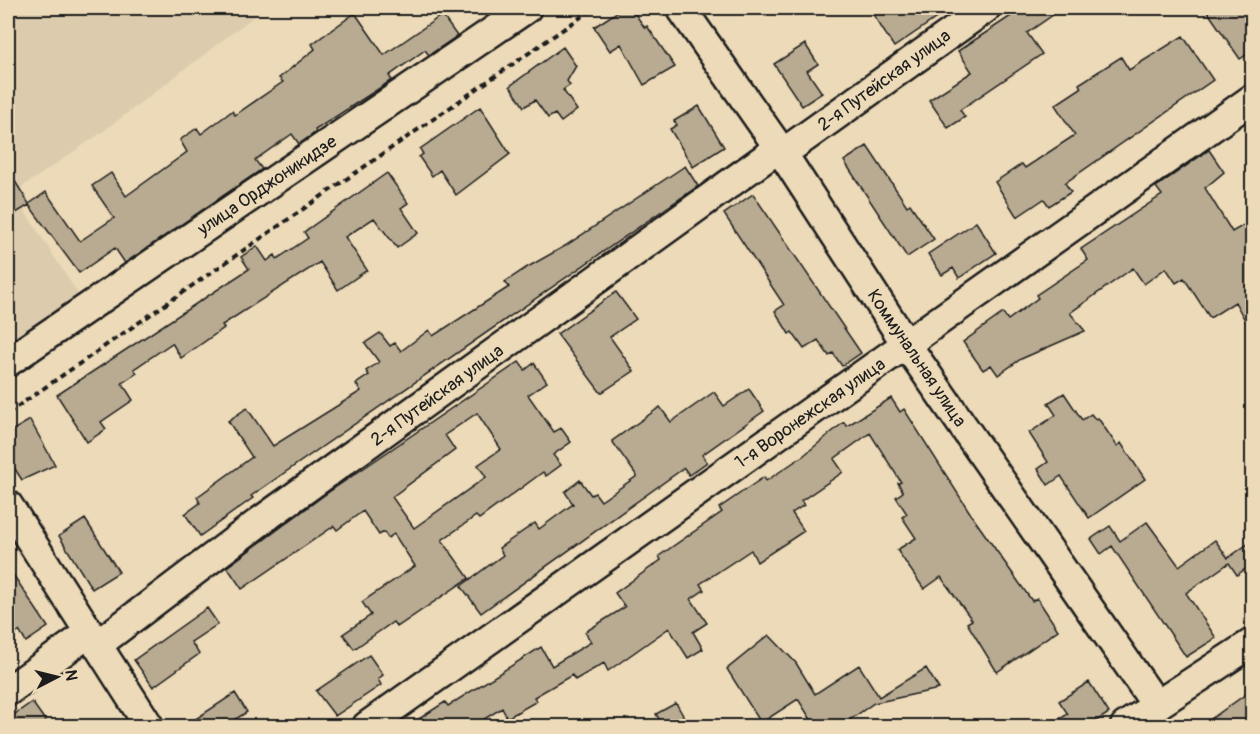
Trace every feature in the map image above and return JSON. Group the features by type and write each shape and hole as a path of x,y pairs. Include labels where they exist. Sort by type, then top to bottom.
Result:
{"street":[{"name":"улица Орджоникидзе","path":"8,362 527,8"},
{"name":"Коммунальная улица","path":"681,8 781,151 1143,719"},
{"name":"2-я Путейская улица","path":"8,691 93,639 986,8"},
{"name":"1-я Воронежская улица","path":"367,726 1252,99"},
{"path":"8,505 149,726"},
{"path":"1143,719 1252,643"}],"path":[{"path":"8,413 594,8"}],"shaded area":[{"path":"8,8 265,8 101,133 13,193 86,306 8,349"}],"building":[{"path":"623,8 631,8 645,28 647,26 675,67 644,85 621,44 610,51 594,27"},
{"path":"869,8 951,8 894,47"},
{"path":"1023,8 1063,8 1027,33 1042,54 960,110 965,117 948,128 929,100 972,72 958,51"},
{"path":"1205,8 1243,8 1252,22 1252,51 1240,59"},
{"path":"355,13 384,55 442,15 457,36 429,55 425,50 389,76 392,80 315,130 316,132 299,144 292,134 255,160 262,169 125,263 115,248 79,273 29,205 8,218 8,170 29,204 46,192 80,241 114,218 92,186 111,173 126,196 187,152 180,140 197,128 201,134 232,111 235,115 283,82 279,78 315,49 312,44"},
{"path":"1183,36 1213,80 1065,183 1071,192 1049,206 1044,199 1017,217 995,182 1022,164 1025,168 1075,135 1055,105 1081,88 1079,84 1121,57 1129,70"},
{"path":"805,44 818,64 807,71 822,93 802,106 774,64"},
{"path":"563,47 576,66 567,81 570,85 563,90 577,110 561,122 555,114 548,118 535,100 524,107 510,86"},
{"path":"699,106 724,147 693,167 670,129 677,125 674,121"},
{"path":"480,107 510,154 456,195 440,170 432,176 419,157 423,154 420,149"},
{"path":"867,146 907,206 910,204 934,239 907,257 844,161"},
{"path":"1209,150 1224,172 1205,188 1232,232 1252,220 1252,333 1235,302 1210,318 1184,278 1176,283 1166,268 1144,284 1133,268 1070,313 1085,331 1021,359 998,375 991,365 983,370 963,342 1003,313 1008,320 1038,298 1036,295 1088,260 1081,249 1162,195 1156,187"},
{"path":"685,166 698,186 251,496 253,498 200,536 185,514 200,503 197,497 252,457 228,421 247,408 273,446 361,391 356,384 369,375 366,371 379,362 365,343 380,333 390,346 395,343 401,351 429,330 433,336 509,287 505,282 565,246"},
{"path":"387,173 408,203 401,208 418,233 397,248 374,218 345,237 367,270 338,290 320,262 222,325 224,328 181,358 172,343 134,369 137,373 122,383 133,400 101,422 106,429 87,442 57,395 249,269 241,257 257,246 267,261 275,255 277,259 308,238 304,232"},
{"path":"753,194 861,353 842,366 833,353 829,356 818,340 804,349 792,332 789,334 775,311 784,305 724,214"},
{"path":"976,222 996,253 959,278 953,268 942,275 928,254"},
{"path":"616,292 636,319 610,337 634,371 601,393 557,334"},
{"path":"519,362 525,370 534,363 547,382 528,395 554,432 561,428 571,442 553,455 561,465 546,476 543,472 479,519 476,516 442,540 469,578 397,627 393,622 354,649 343,634 371,615 362,602 415,566 394,534 388,538 384,532 379,535 363,511 337,530 334,526 242,589 227,567 323,496","holes":["477,413 501,449 478,465 486,477 414,528 392,497 455,450 445,435"]},
{"path":"749,389 764,411 702,455 707,462 689,475 684,468 481,613 461,586 503,555 499,548 535,523 539,529 573,504 565,492 580,480 591,495 595,493 601,501 637,476 612,441 660,407 671,422 714,392 724,406"},
{"path":"1064,393 1082,420 1091,414 1096,420 1098,418 1117,446 1121,443 1145,479 1089,518 1061,476 1048,485 1038,469 1048,462 1029,433 1056,415 1048,403"},
{"path":"891,398 900,412 904,409 974,519 1032,601 1037,598 1058,630 997,672 967,623 972,620 941,577 924,589 897,550 916,538 902,517 907,514 896,497 903,492 898,483 901,482 870,433 834,459 843,472 801,501 804,505 792,513 804,531 757,562 751,550 700,584 704,590 691,599 707,623 693,632 703,649 688,658 669,628 608,671 604,663 575,680 572,675 534,697 537,701 507,718 502,708 473,726 408,726 445,702 448,706 541,647 552,666 591,642 585,632 625,607 615,593 661,560 659,556 722,512 719,508 764,477 766,481 803,456 844,422 847,426"},
{"path":"30,420 55,465 22,480 8,458 8,433"},
{"path":"85,519 119,572 92,589 59,536"},
{"path":"1147,522 1179,566 1215,540 1228,558 1252,541 1252,564 1237,575 1229,563 1186,593 1216,638 1186,657 1112,546 1101,554 1091,539 1110,526 1120,541"},
{"path":"8,567 48,627 26,642 19,631 8,640"},
{"path":"207,608 218,624 191,642 199,654 153,687 134,660"},
{"path":"769,635 796,663 815,694 859,665 879,697 926,668 939,689 874,703 841,726 815,726 798,699 761,723 727,669"},
{"path":"369,655 383,675 378,679 381,685 335,716 316,691"},
{"path":"1089,682 1109,713 1088,726 1048,726 1068,714 1059,701"},
{"path":"1252,690 1252,726 1201,726"},
{"path":"235,693 247,712 225,726 185,726"},
{"path":"32,702 49,726 8,726 8,719"},
{"path":"676,703 689,726 663,726 656,714"}]}
